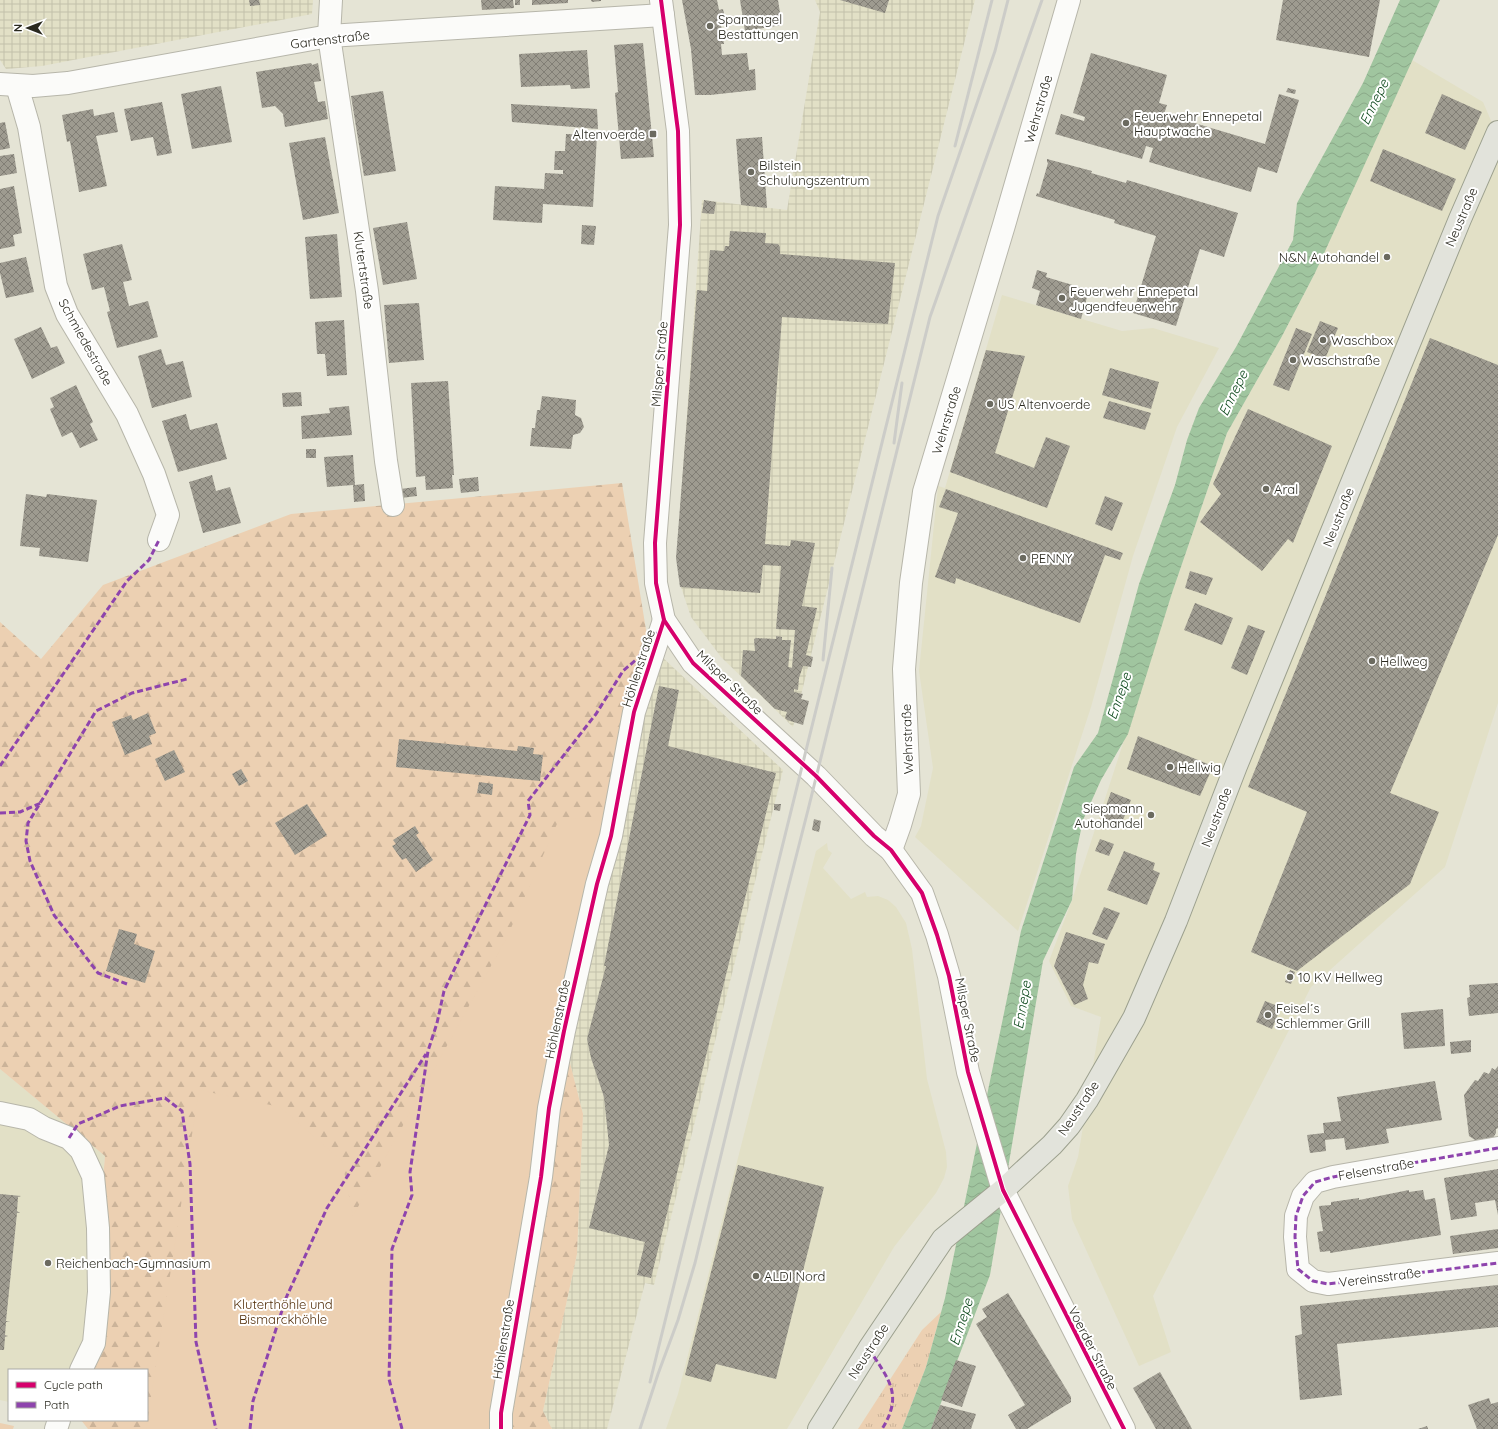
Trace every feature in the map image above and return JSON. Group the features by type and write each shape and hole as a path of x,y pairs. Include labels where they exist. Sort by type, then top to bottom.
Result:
{"main road":[{"name":"Neustraße","path":"819,1429 869,1349 943,1239 1003,1190 1052,1145 1069,1126 1087,1100 1134,1018 1176,921 1236,766 1460,219 1498,132"}],"street":[{"name":"Klutertstraße","path":"331,0 329,36 367,291 386,461 393,505"},
{"name":"Wehrstraße","path":"891,850 909,794 904,669 911,583 924,492 1004,225 1069,0"},
{"name":"Gartenstraße","path":"9,85 47,86 68,83 329,36 662,8"},
{"name":"Milsper Straße","path":"662,8 678,131 680,225 655,543 656,583 664,620 693,663 816,776 874,836 891,850 922,893 937,935 949,976 968,1072 1003,1190"},
{"name":"Schmiedestraße","path":"9,85 29,127 56,286 67,314 127,414 154,474 168,515 159,540"},
{"name":"Höhlenstraße","path":"501,1429 501,1413 541,1177 552,1092 597,884 611,836 634,712 664,620"},
{"path":"0,1112 29,1119 44,1128 69,1138 81,1150 93,1176 98,1228 99,1292 94,1343 81,1369"},
{"name":"Felsenstraße","path":"1295,1237 1296,1216 1303,1196 1315,1182 1333,1177 1498,1148"},
{"name":"Voerder Straße","path":"1003,1190 1124,1429"},
{"name":"Vereinsstraße","path":"1295,1237 1298,1269 1313,1281 1328,1284 1498,1263"}],"shaded area":[{"path":"0,0 313,0 312,14 42,66 6,69 0,60"},
{"path":"815,0 975,0 793,727 721,657 691,617 681,587 677,558 702,200 787,210 820,12"},
{"path":"1412,60 1483,102 1498,137 1498,703 1445,867 1311,987 1153,1296 1171,1352 1139,1366 1072,1219 1068,1186 1078,1157 1101,1017 1071,1006 1049,961 1072,900 1172,593 1227,433 1281,338 1315,273"},
{"path":"1002,295 1122,331 1153,328 1219,348 1177,427 1133,556 1091,707 1018,931 915,837 921,826 933,768 919,671 938,486 945,488"},
{"path":"661,656 783,770 654,1285 645,1283 607,1429 552,1429 543,1411 577,1254 583,1114 558,1016"},
{"path":"827,843 828,850 832,853 823,868 851,899 865,892 867,897 878,896 888,900 896,907 906,923 912,949 927,1079 946,1152 947,1167 944,1178 936,1193 894,1247 787,1429 666,1429 678,1394 816,851"},
{"name":"Reichenbach-Gymnasium","path":"0,1069 105,1156 86,1369 8,1369 8,1402 0,1400"}],"green space":[{"path":"622,483 649,648 558,1016 583,1114 577,1254 543,1411 552,1429 88,1429 82,1421 148,1421 148,1369 86,1369 105,1156 0,1069 0,622 41,659 103,585 291,514"},
{"name":"Kluterthöhle und Bismarckhöhle","path":"560,817 611,822 500,1429 146,1429 199,1090 280,1107 342,1161 353,1216 507,937"},
{"path":"941,1312 926,1367 902,1429 858,1429 922,1330"},
{"path":"0,1423 14,1426 13,1429 0,1429"}],"water":[{"name":"Ennepe","path":"1400,0 1440,0 1315,273 1281,338 1227,433 1172,593 1128,734 1101,780 1083,820 1076,854 1072,900 1043,961 990,1275 931,1429 902,1429 926,1367 945,1298 1021,931 1074,767 1098,733 1139,584 1175,485 1187,440 1199,408 1236,347 1293,240 1297,203 1363,83"}],"building":[{"path":"249,0 259,0 260,5 250,6"},
{"path":"481,0 513,0 514,8 482,10"},
{"path":"515,0 520,0 520,5 515,5"},
{"path":"532,0 568,0 568,3 532,5"},
{"path":"591,0 601,0 601,1 592,2"},
{"path":"682,0 717,0 719,10 723,9 726,24 721,25 724,44 721,44 722,55 747,53 749,70 755,69 756,90 710,95 695,95 691,49"},
{"path":"740,0 778,0 782,25 745,31"},
{"path":"840,0 889,0 885,13"},
{"path":"1283,0 1380,0 1369,57 1276,40"},
{"path":"643,43 654,157 621,159 615,93 618,92 614,45"},
{"path":"587,50 590,88 571,89 570,85 521,87 519,54"},
{"name":"Feuerwehr Ennepetal Hauptwache","path":"1091,53 1167,75 1159,103 1167,105 1164,114 1265,144 1279,94 1299,100 1277,173 1258,167 1251,192 1149,162 1153,148 1146,146 1142,159 1055,134 1061,114 1084,121 1085,117 1073,113"},
{"path":"311,63 312,65 318,63 321,81 314,82 318,102 325,101 328,119 285,127 283,114 275,106 262,108 256,72"},
{"path":"221,86 232,142 192,149 181,94"},
{"path":"1288,88 1296,90 1295,94 1286,92"},
{"path":"383,91 396,171 364,176 351,96"},
{"path":"1442,94 1482,112 1465,150 1425,133"},
{"path":"162,102 172,153 157,156 153,137 131,141 124,109"},
{"path":"511,104 597,109 598,129 512,122"},
{"path":"93,109 94,116 114,112 118,132 96,136 107,186 79,192 70,141 67,142 62,115"},
{"path":"5,122 10,148 0,150 0,123"},
{"path":"566,134 597,135 593,207 543,204 542,223 493,220 495,186 544,189 545,173 563,174 563,170 554,170 555,151 565,151"},
{"path":"325,137 339,213 303,220 289,143"},
{"name":"Bilstein Schulungszentrum","path":"762,137 767,208 741,205 736,139"},
{"path":"1383,149 1456,179 1442,211 1370,181"},
{"path":"14,154 17,173 0,176 0,156"},
{"path":"1047,159 1092,171 1091,173 1126,183 1127,180 1238,213 1224,257 1200,249 1176,326 1133,313 1156,236 1114,223 1115,220 1036,196 1037,193 1039,194 1048,163"},
{"path":"14,186 22,233 13,235 15,246 0,249 0,189"},
{"path":"704,200 716,202 714,214 702,213"},
{"path":"407,222 417,279 383,285 373,228"},
{"path":"582,225 596,226 594,245 581,244"},
{"path":"730,231 766,233 765,243 778,244 780,247 780,254 895,263 888,324 782,317 765,544 790,546 791,540 815,543 802,606 817,608 806,655 813,657 811,667 803,666 799,678 798,690 794,689 794,692 803,694 801,699 809,701 803,725 787,720 785,718 787,712 775,709 741,676 743,650 755,651 754,639 756,638 776,639 776,636 782,637 782,640 791,640 788,667 792,668 795,630 776,629 781,566 763,565 760,593 680,587 676,558 697,290 707,291 710,250 724,251 725,246 729,246"},
{"path":"337,234 342,297 310,299 305,237"},
{"path":"122,244 132,280 123,282 129,306 148,301 158,337 117,348 107,312 110,311 104,287 92,290 83,254"},
{"path":"26,257 34,292 6,298 0,273 0,263"},
{"name":"Feuerwehr Ennepetal Jugendfeuerwehr","path":"1037,270 1047,273 1046,277 1089,290 1081,319 1036,305 1040,291 1032,288"},
{"path":"419,303 424,360 389,363 384,305"},
{"path":"344,320 347,375 327,376 325,354 317,354 315,322"},
{"name":"Waschbox","path":"1320,321 1338,328 1325,359 1307,352"},
{"path":"41,327 51,348 57,346 65,363 32,379 14,339"},
{"name":"Waschstraße","path":"1296,328 1312,334 1289,391 1273,385"},
{"name":"Hellweg","path":"1430,338 1498,365 1498,535 1390,793 1439,812 1410,884 1297,971 1251,952 1307,812 1248,787"},
{"path":"161,349 166,365 183,361 192,397 152,408 138,356"},
{"name":"US Altenvoerde","path":"986,350 1025,356 995,453 1034,468 1046,437 1070,446 1047,508 950,472"},
{"path":"1110,368 1159,382 1151,409 1102,395"},
{"path":"448,381 454,475 452,475 453,488 426,490 425,476 416,477 411,383"},
{"path":"76,385 93,422 90,424 98,440 80,448 72,432 62,437 50,409 54,407 50,398"},
{"path":"301,392 302,406 283,407 282,393"},
{"path":"542,396 576,400 575,415 581,418 584,427 580,433 573,435 571,449 530,446 532,428 535,428 537,410 540,410"},
{"path":"1109,401 1151,413 1145,430 1103,418"},
{"path":"349,406 352,435 302,439 301,416 330,413 329,408"},
{"name":"Aral","path":"1248,409 1332,446 1293,543 1288,539 1262,571 1200,522 1221,494 1213,484"},
{"path":"186,414 190,430 217,423 227,459 178,472 162,421"},
{"path":"306,449 316,449 316,458 306,458"},
{"path":"353,455 355,485 364,484 365,501 354,502 353,485 327,487 324,457"},
{"path":"212,475 216,491 230,487 241,523 203,533 189,482"},
{"path":"478,477 479,491 461,493 459,479"},
{"path":"416,487 417,496 401,498 400,489"},
{"name":"PENNY","path":"946,489 1123,553 1120,560 1105,555 1080,623 956,578 955,584 935,577 958,513 939,507"},
{"path":"26,494 46,497 47,494 97,500 88,562 39,556 40,548 20,546"},
{"path":"1105,496 1123,503 1112,531 1095,524"},
{"path":"1190,571 1213,578 1206,595 1185,588"},
{"path":"1195,603 1233,618 1222,645 1184,630"},
{"path":"1248,625 1265,631 1247,675 1231,668"},
{"path":"659,686 679,690 668,746 776,773 651,1278 637,1275 645,1242 589,1228 609,1145 604,1097 591,1058 587,1039 606,966 604,966"},
{"path":"148,713 156,733 149,736 152,744 125,755 112,722 131,715 133,720"},
{"name":"Hellwig","path":"1138,736 1213,766 1200,796 1127,769"},
{"path":"399,739 517,751 518,746 534,748 533,754 543,755 540,781 396,767"},
{"path":"174,750 185,772 165,781 155,759"},
{"path":"241,769 248,781 239,786 232,774"},
{"path":"479,782 493,784 492,795 477,793"},
{"path":"1111,792 1131,800 1119,830 1100,822"},
{"path":"307,804 327,835 295,855 275,823"},
{"path":"774,804 781,804 780,811 774,810"},
{"path":"814,819 821,821 819,832 812,830"},
{"path":"415,826 419,833 416,835 433,860 416,872 406,858 402,860 392,846 396,844 393,840"},
{"path":"1100,839 1114,844 1109,856 1095,851"},
{"path":"1124,851 1155,863 1153,870 1160,873 1147,905 1107,890"},
{"path":"1104,907 1120,913 1107,940 1092,934"},
{"path":"119,929 137,934 134,944 155,951 145,983 106,971"},
{"path":"1066,932 1105,944 1098,964 1089,962 1083,985 1088,999 1074,1005 1054,966"},
{"name":"10 KV Hellweg","path":"1290,970 1295,972 1291,984 1285,982"},
{"path":"1498,983 1498,1013 1469,1016 1467,998 1470,997 1469,985"},
{"name":"Feisel´s Schlemmer Grill","path":"1265,1001 1281,1007 1272,1029 1256,1022"},
{"path":"1443,1009 1445,1046 1404,1049 1401,1013"},
{"path":"1471,1040 1471,1052 1451,1054 1450,1042"},
{"path":"1498,1066 1498,1128 1496,1129 1496,1133 1493,1138 1475,1140 1469,1136 1464,1095 1475,1080 1478,1081 1484,1072 1489,1074 1492,1068 1495,1070"},
{"path":"1435,1081 1442,1120 1386,1129 1389,1143 1346,1150 1344,1138 1325,1140 1326,1151 1310,1153 1307,1135 1324,1133 1323,1123 1341,1121 1337,1097"},
{"name":"ALDI Nord","path":"738,1165 824,1187 776,1379 716,1364 711,1382 685,1375"},
{"path":"1498,1169 1498,1215 1495,1200 1475,1203 1477,1216 1451,1220 1444,1178"},
{"path":"1409,1190 1409,1192 1423,1190 1425,1200 1435,1198 1441,1235 1330,1253 1330,1251 1320,1252 1317,1232 1323,1231 1319,1206 1331,1205 1331,1202 1359,1198 1359,1200"},
{"path":"0,1194 21,1196 18,1197 17,1211 20,1213 17,1213 6,1321 10,1321 6,1322 5,1335 8,1336 5,1337 4,1350 0,1350"},
{"path":"1498,1229 1498,1248 1453,1254 1450,1236"},
{"path":"1498,1285 1498,1327 1337,1344 1342,1395 1300,1400 1295,1336 1302,1334 1300,1306"},
{"path":"1008,1293 1071,1397 1071,1402 1027,1429 1016,1429 1008,1415 1025,1405 976,1324 987,1317 982,1309"},
{"path":"956,1360 976,1366 962,1407 941,1400"},
{"path":"1160,1372 1192,1429 1156,1429 1133,1388"},
{"path":"1489,1398 1491,1404 1498,1402 1498,1429 1477,1429 1468,1405"},
{"path":"940,1405 976,1414 971,1429 931,1429"},
{"path":"1427,1426 1428,1429 1418,1429"}],"railway":[{"path":"955,146 992,0"},
{"path":"650,1382 938,216 995,51 1008,0"},
{"path":"640,1429 678,1320 695,1263 742,1068 808,810 930,317 1042,0"},
{"path":"894,443 902,383"},
{"path":"823,660 832,568"}],"marked path":[{"path":"0,766 127,581 149,560 159,540"},
{"path":"402,1429 389,1379 392,1249 412,1195 410,1172 428,1051 437,1023 444,991 530,815 528,801 596,714 623,671 638,658 657,631"},
{"path":"127,984 98,973 54,915 30,861 26,841 28,823 96,711 132,693 187,679"},
{"path":"0,813 20,812 41,803"},
{"path":"250,1429 253,1401 286,1298 327,1208 426,1054"},
{"path":"69,1138 78,1124 120,1106 165,1098 182,1111 190,1164 196,1342 216,1429"},
{"path":"1498,1148 1333,1177 1315,1182 1303,1196 1296,1216 1295,1237 1298,1269 1313,1281 1328,1284 1498,1263"},
{"path":"869,1349 887,1378 893,1396 889,1417 882,1429"}],"cycle path":[{"path":"661,0 678,131 680,225 655,543 656,583 664,620 693,663 816,776 874,836 891,850 922,893 937,935 949,976 968,1072 1003,1190 1124,1429"},
{"path":"501,1429 501,1413 541,1177 549,1108 564,1031 597,884 611,836 634,712 664,620"}],"place":[{"name":"Spannagel Bestattungen","path":"710,26"},
{"name":"Feuerwehr Ennepetal Hauptwache","path":"1126,123"},
{"name":"Altenvoerde","path":"653,134"},
{"name":"Bilstein Schulungszentrum","path":"751,172"},
{"name":"N&N Autohandel","path":"1387,257"},
{"name":"Feuerwehr Ennepetal Jugendfeuerwehr","path":"1062,298"},
{"name":"Waschbox","path":"1323,340"},
{"name":"Waschstraße","path":"1293,360"},
{"name":"US Altenvoerde","path":"990,404"},
{"name":"Aral","path":"1266,489"},
{"name":"PENNY","path":"1023,558"},
{"name":"Hellweg","path":"1372,661"},
{"name":"Hellwig","path":"1170,767"},
{"name":"Siepmann Autohandel","path":"1151,815"},
{"name":"10 KV Hellweg","path":"1290,977"},
{"name":"Feisel´s Schlemmer Grill","path":"1268,1015"},
{"name":"Reichenbach-Gymnasium","path":"48,1263"},
{"name":"ALDI Nord","path":"756,1276"}]}
